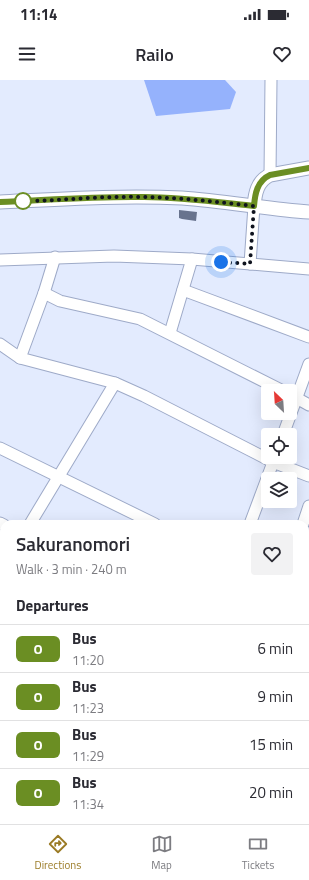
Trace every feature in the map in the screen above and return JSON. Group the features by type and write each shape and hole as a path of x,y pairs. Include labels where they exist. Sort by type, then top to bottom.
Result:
{"main road":[{"path":"254,206 258,187 261,181 270,175 309,168"},
{"path":"0,202 120,196 184,199 309,212"}],"street":[{"path":"270,175 271,80"},
{"path":"250,264 254,206"},
{"path":"0,260 114,256 192,259 309,269"},
{"path":"20,358 44,293 55,257"},
{"path":"170,333 192,259"},
{"path":"183,290 309,337"},
{"path":"44,293 60,301 140,319 269,384"},
{"path":"0,344 20,358 115,383 261,454"},
{"path":"297,388 309,364"},
{"path":"32,520 115,383"},
{"path":"297,398 309,405"},
{"path":"0,448 147,520"},
{"path":"252,520 272,464"},
{"path":"283,464 309,476"},
{"path":"304,520 309,506"}],"shaded area":[{"path":"144,80 225,80 236,92 230,109 156,116"}],"building":[{"path":"179,210 197,212 196,221 179,218"}],"bus line":[{"name":"O","path":"0,202 120,196 184,199 254,206 255,195 258,187 265,177 309,168"}],"route":[{"path":"23,201 120,196 184,199 254,206 250,264 221,262"}]}
